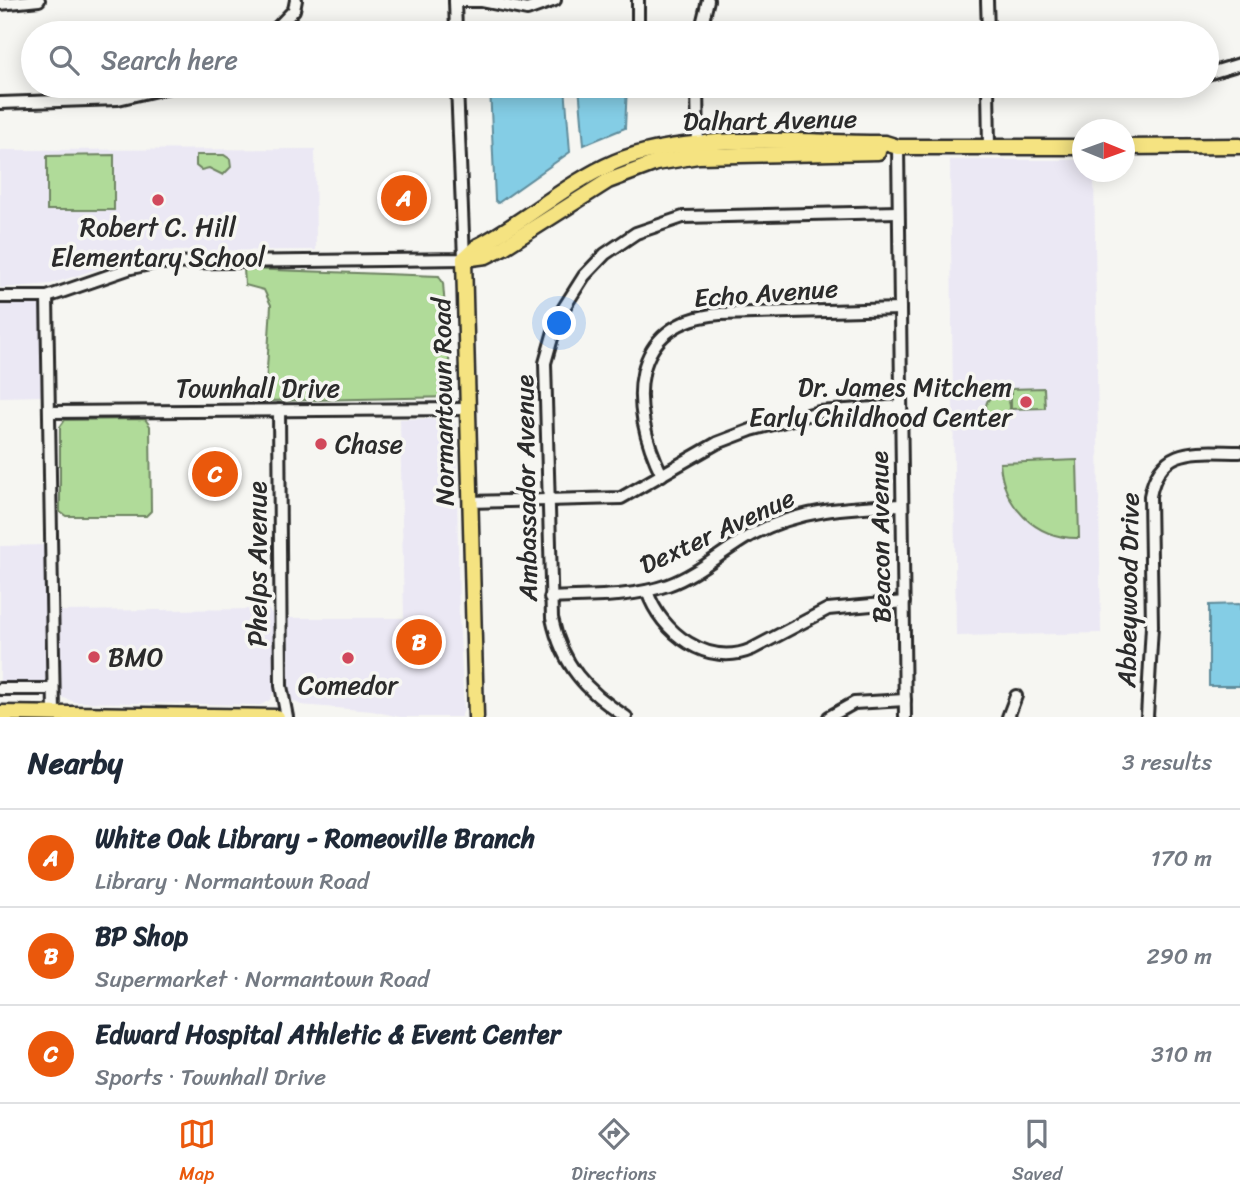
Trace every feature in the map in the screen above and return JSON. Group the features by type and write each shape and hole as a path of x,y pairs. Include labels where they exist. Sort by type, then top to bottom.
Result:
{"main road":[{"path":"1135,147 1240,146"},
{"name":"Dalhart Avenue","path":"464,259 486,256 504,247 608,181 634,169 698,149 884,152 898,147 1072,148"},
{"name":"Normantown Road","path":"464,259 476,717"},
{"path":"0,713 276,717"}],"street":[{"path":"0,4 39,0"},
{"path":"283,21 294,10 296,0"},
{"path":"456,21 455,1 482,1 527,10 555,0"},
{"path":"638,0 638,21"},
{"path":"703,21 708,0"},
{"path":"987,0 988,21"},
{"path":"1219,70 1240,64"},
{"path":"0,103 122,98"},
{"name":"Normantown Road","path":"457,98 464,259"},
{"path":"697,98 698,149"},
{"path":"988,98 989,147"},
{"name":"Beacon Avenue","path":"898,147 905,717"},
{"name":"Ambassador Avenue","path":"626,717 589,692 571,670 559,647 550,598 544,378 547,350 565,302 605,254 644,229 696,215 898,212"},
{"name":"Dalhart Avenue","path":"0,297 47,297 131,268 155,263 464,259"},
{"path":"47,297 54,713"},
{"name":"Echo Avenue","path":"662,475 644,433 642,377 651,349 674,325 695,316 720,314 900,309"},
{"path":"469,502 621,498 717,443 781,420 819,412 901,406"},
{"name":"Townhall Drive","path":"49,412 467,409"},
{"name":"Phelps Avenue","path":"279,410 281,686 287,717"},
{"name":"Abbeywood Drive","path":"1147,717 1152,626 1150,496 1154,477 1163,463 1179,455 1240,452"},
{"name":"Dexter Avenue","path":"550,598 647,591 671,584 750,536 791,518 824,509 902,505"},
{"path":"647,591 656,613 668,627 710,654 721,656 739,654 828,608 904,602"},
{"path":"0,689 53,690"},
{"path":"1008,717 1016,696"},
{"path":"828,717 854,703 905,700"}],"shaded area":[{"name":"Robert C. Hill Elementary School","path":"315,149 316,250 153,251 51,284 0,288 0,150"},
{"name":"Dr. James Mitchem Early Childhood Center","path":"950,160 1072,160 1072,182 1094,182 1101,633 956,636"},
{"path":"42,304 44,396 0,397 0,305"},
{"path":"400,419 453,419 456,424 459,617 464,710 461,717 400,717 372,711 301,705 293,701 289,693 288,618 404,618"},
{"path":"46,545 47,684 0,683 0,546"},
{"path":"268,609 275,617 275,690 270,700 261,705 75,702 61,697 55,690 55,611"}],"green space":[{"path":"114,155 114,210 47,210 47,156"},
{"path":"196,155 224,155 230,159 231,167 223,175 209,168 201,170 196,166"},
{"path":"244,269 439,276 443,283 452,397 265,401 271,305 264,290 245,285"},
{"path":"1044,388 1045,408 1011,409 1011,389"},
{"path":"998,395 1006,399 1010,407 1006,415 998,419 990,415 986,407 990,399"},
{"path":"145,419 150,426 151,511 146,516 66,516 60,512 60,427 65,420"},
{"path":"1077,460 1079,538 1063,537 1035,526 1024,517 1007,493 1000,463"}],"water":[{"path":"491,98 566,98 570,152 498,203 495,200"},
{"path":"580,98 626,98 625,128 584,145"},
{"path":"1240,604 1240,686 1209,686 1209,605"}],"place":[{"name":"White Oak Library - Romeoville Branch","path":"404,198"},
{"name":"Robert C. Hill Elementary School","path":"158,200"},
{"name":"Dr. James Mitchem Early Childhood Center","path":"1026,402"},
{"name":"Chase","path":"321,444"},
{"name":"Edward Hospital Athletic & Event Center","path":"215,474"},
{"name":"BP Shop","path":"419,642"},
{"name":"BMO","path":"94,657"},
{"name":"Comedor","path":"348,658"}]}
